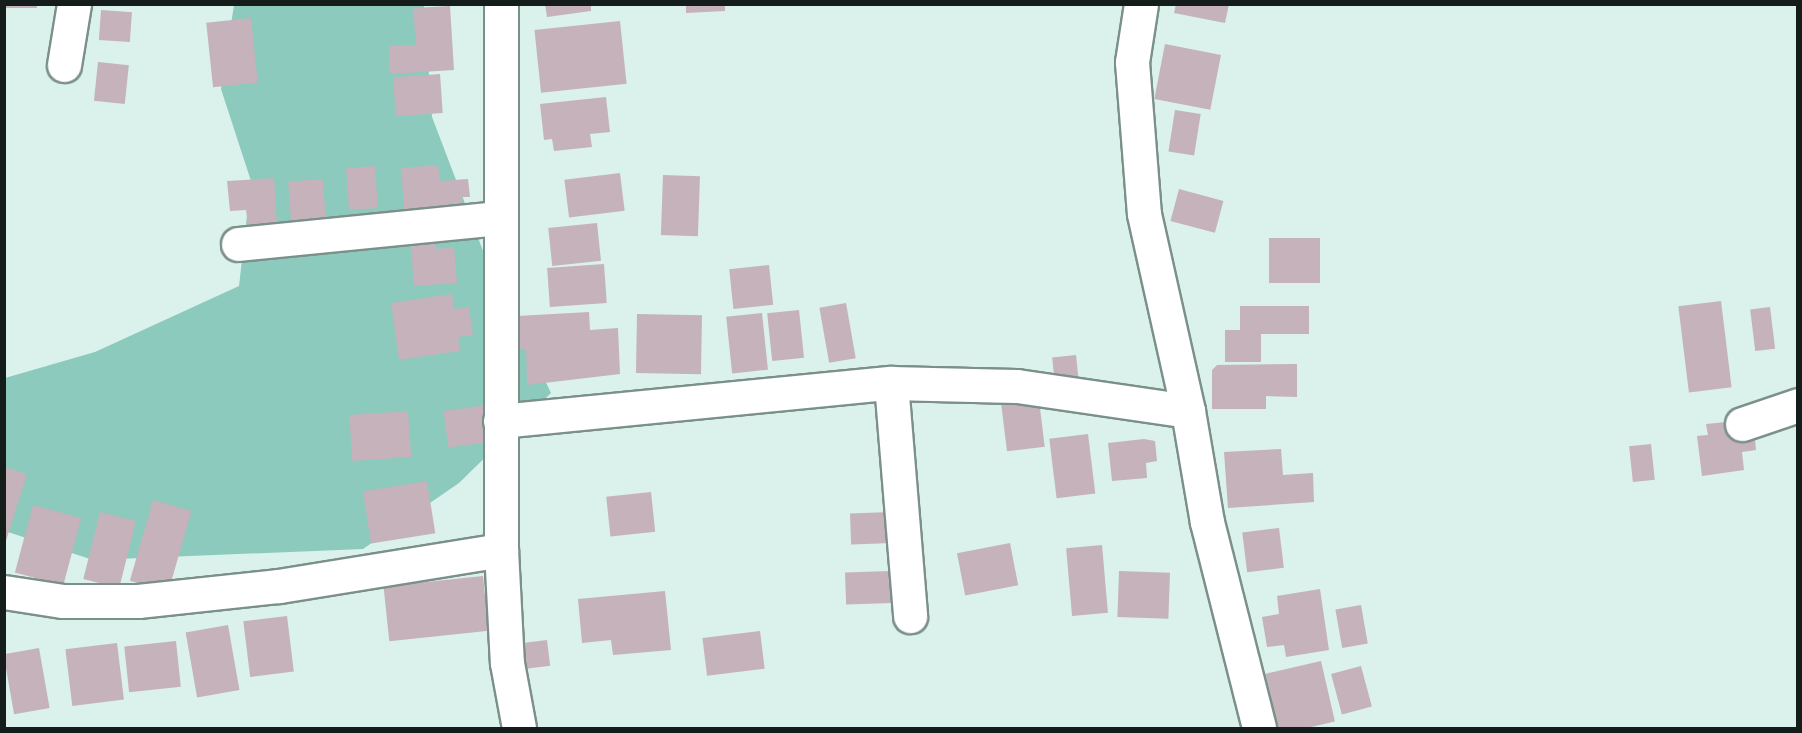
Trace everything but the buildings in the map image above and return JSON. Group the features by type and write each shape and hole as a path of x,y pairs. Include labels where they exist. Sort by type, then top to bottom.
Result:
{"street":[{"path":"64,65 74,4"},
{"path":"501,4 501,550 507,663 519,729"},
{"path":"1141,4 1132,62 1144,214 1188,411 1207,522 1259,729"},
{"path":"238,243 500,218"},
{"path":"500,421 891,383 1017,386 1188,411"},
{"path":"891,383 910,616"},
{"path":"1742,424 1797,405"},
{"path":"4,592 63,601 138,601 279,586 501,550"}],"green space":[{"path":"234,5 424,5 432,117 485,256 551,393 459,483 363,549 93,560 5,531 5,378 95,352 239,286 251,181 221,89"}]}
